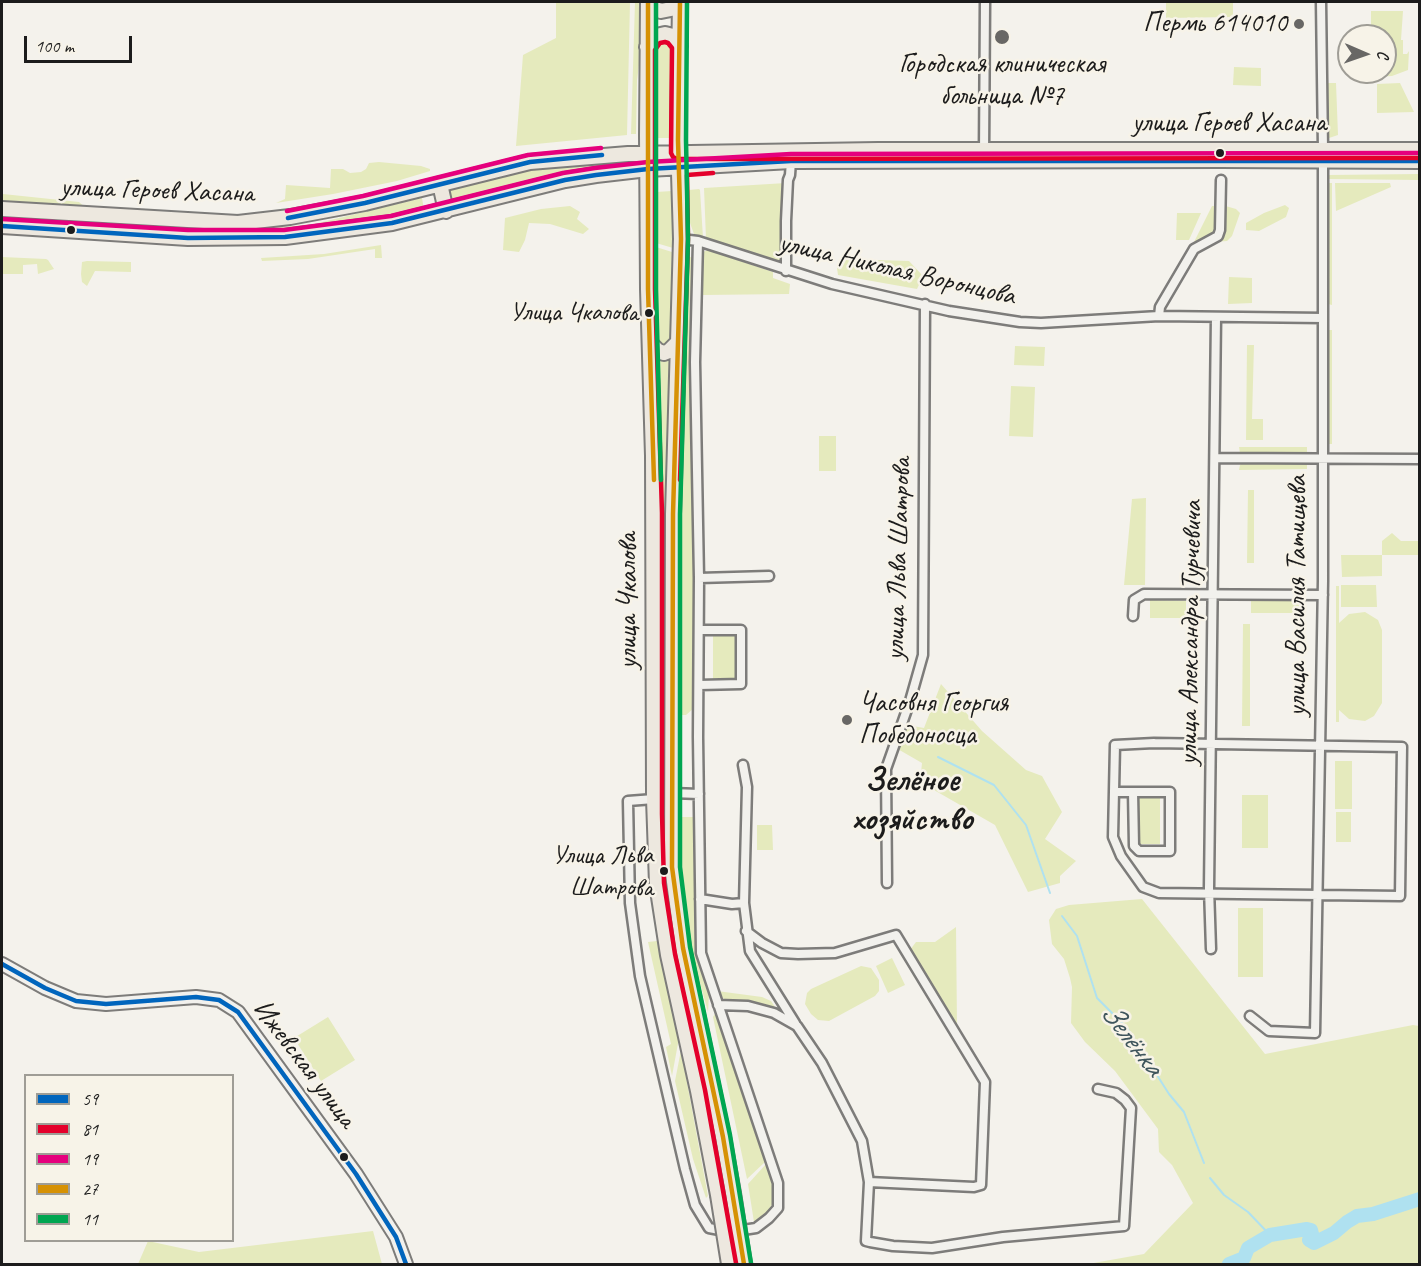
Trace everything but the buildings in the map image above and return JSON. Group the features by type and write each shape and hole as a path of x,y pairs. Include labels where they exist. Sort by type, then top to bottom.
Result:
{"main road":[{"path":"650,2 655,9 661,11 671,9 678,2"},
{"name":"улица Чкалова","path":"650,2 647,47 647,153 654,513 654,799 657,884 668,955 698,1091 729,1264"},
{"name":"улица Чкалова","path":"678,2 680,46 678,152 681,238 673,525 672,867 675,900 733,1193 744,1264"},
{"path":"647,47 656,36 665,34 673,36 680,46"},
{"name":"улица Героев Хасана","path":"2,209 238,223 290,217 364,202 530,162 647,153 1323,155 1419,150"},
{"name":"улица Героев Хасана","path":"2,226 188,238 285,237 392,223 565,180 648,169 791,161 984,155"},
{"name":"улица Героев Хасана","path":"1323,155 1419,161"},
{"path":"440,184 446,211"},
{"path":"650,343 658,351 664,353 677,342"}],"street":[{"path":"984,155 985,2"},
{"name":"улица Василия Татищева","path":"1250,1016 1269,1031 1315,1032 1323,595 1321,2"},
{"path":"786,271 786,221 791,161"},
{"path":"1159,316 1160,307 1194,249 1218,236 1221,180"},
{"name":"улица Николая Воронцова","path":"681,238 698,241 832,284 949,311 1020,322 1041,323 1159,316 1323,318"},
{"path":"654,799 628,801 630,903 640,976 695,1205 709,1228 730,1232 756,1228 778,1208 779,1195 775,1172 701,953 699,578 695,362 698,241"},
{"name":"улица Льва Шатрова","path":"887,882 886,769 910,701 923,655 925,304"},
{"name":"улица Александра Турчевича","path":"1210,949 1216,317"},
{"path":"1215,458 1419,459"},
{"path":"699,578 769,576"},
{"path":"1133,616 1134,600 1144,594 1323,595"},
{"path":"699,630 741,630 741,684 699,685"},
{"path":"1115,745 1320,746 1402,747 1400,896 1159,893 1143,887 1116,848 1113,837 1115,745"},
{"path":"743,765 747,787 744,903 750,951 822,1063 862,1141 869,1182 866,1241 893,1246 932,1248 1003,1237 1124,1226 1131,1108 1116,1093 1098,1089"},
{"path":"1113,792 1133,792 1170,792 1170,851 1139,851 1134,846 1133,792"},
{"path":"672,793 699,794"},
{"path":"700,899 732,904 744,903"},
{"path":"746,932 781,953 798,954 835,953 896,935 985,1082 981,1185 974,1187 869,1182"},
{"name":"Ижевская улица","path":"2,964 45,988 76,1001 106,1004 196,997 219,1000 238,1012 356,1173 396,1237 406,1264"},
{"path":"718,1005 748,1006 774,1013 797,1026"}],"green space":[{"path":"556,2 630,2 627,135 516,146 523,55 556,38"},
{"path":"635,2 641,2 640,58 637,80 636,134 631,134"},
{"path":"1166,2 1233,2 1233,17 1166,18"},
{"path":"1371,11 1403,11 1401,40 1403,40 1403,54 1409,51 1408,70 1397,74 1397,24 1371,24"},
{"path":"668,42 670,47 670,138 653,138 653,48 656,43"},
{"path":"1234,67 1261,68 1261,86 1233,85"},
{"path":"1328,83 1336,83 1338,135 1329,138"},
{"path":"1400,83 1414,112 1377,113 1377,84"},
{"path":"626,160 626,164 564,173 453,201 449,199 447,190 450,187 531,170"},
{"path":"369,163 421,166 430,171 397,181 276,203 285,199 286,185 330,188 331,169 343,169 350,173 361,172"},
{"path":"1419,174 1419,180 1328,179 1328,175"},
{"path":"786,183 784,265 706,239 704,188"},
{"path":"1327,183 1332,183 1332,305 1328,304"},
{"path":"1335,183 1390,183 1391,187 1336,211"},
{"path":"699,189 703,238 694,234 690,223 689,190"},
{"path":"672,191 673,248 656,243 656,192"},
{"path":"3,194 79,202 86,208 2,201"},
{"path":"422,198 424,210 397,217 304,230 236,234 10,219 6,216 252,230 314,224"},
{"path":"1222,205 1236,209 1240,213 1232,236 1227,241 1214,242"},
{"path":"1285,205 1289,208 1286,217 1259,231 1246,230 1246,223"},
{"path":"570,206 580,212 577,219 589,229 583,234 550,224 529,223 519,252 503,250 505,218 541,209"},
{"path":"1212,206 1219,206 1215,234 1192,246"},
{"path":"1177,213 1201,213 1189,240 1176,240"},
{"path":"381,245 382,258 375,258 375,249 308,259 262,261 261,258 324,254"},
{"path":"656,247 672,252 670,342 664,347 657,342"},
{"path":"708,250 773,272 773,278 790,284 789,294 703,295 703,252"},
{"path":"686,256 694,258 697,685 694,686 694,708 686,715 682,715 679,694 679,514"},
{"path":"2,257 46,259 54,269 38,274 37,264 23,265 23,274 2,274"},
{"path":"844,259 909,261 923,276 917,289 838,275 837,268"},
{"path":"82,262 131,262 131,272 95,271 87,286 82,282 81,274"},
{"path":"1229,277 1252,278 1252,303 1228,304"},
{"path":"1326,330 1332,330 1332,444 1326,444"},
{"path":"1247,345 1254,345 1252,419 1263,419 1263,440 1246,440"},
{"path":"1015,346 1045,347 1044,366 1014,365"},
{"path":"658,357 670,358 666,513 665,811 662,811"},
{"path":"1011,386 1035,387 1033,437 1009,436"},
{"path":"819,436 836,436 836,471 819,471"},
{"path":"1239,447 1307,447 1307,455 1244,455 1240,453"},
{"path":"1244,462 1307,462 1307,469 1239,470 1240,465"},
{"path":"1248,490 1254,490 1254,563 1247,563"},
{"path":"1146,498 1145,585 1124,585 1132,499"},
{"path":"1392,533 1401,541 1419,541 1419,555 1382,555 1382,541"},
{"path":"1341,555 1382,555 1382,576 1342,577"},
{"path":"1341,585 1376,585 1377,607 1341,607"},
{"path":"1336,586 1339,586 1339,623 1349,614 1365,612 1378,620 1382,630 1382,703 1374,716 1365,721 1349,719 1339,710 1339,722 1336,722"},
{"path":"1251,599 1305,600 1305,613 1251,613"},
{"path":"1150,600 1186,601 1186,618 1150,618"},
{"path":"1243,624 1250,624 1250,726 1242,726"},
{"path":"713,632 740,632 740,682 713,682"},
{"path":"941,684 982,731 1026,770 1042,776 1062,812 1045,839 1076,861 1060,876 1060,883 1028,892 995,825 920,782 922,763 896,748 907,725 924,728"},
{"path":"1335,761 1352,761 1352,809 1335,809"},
{"path":"1242,795 1268,795 1268,848 1242,848"},
{"path":"1139,797 1160,797 1160,844 1139,844"},
{"path":"1336,812 1351,812 1351,842 1336,842"},
{"path":"679,817 697,817 697,944 707,983 705,986 709,994 708,1012 693,957 683,894"},
{"path":"757,825 772,825 773,850 757,850"},
{"path":"1142,899 1265,1054 1413,1025 1419,1026 1419,1264 1088,1264 1144,1254 1193,1203 1172,1165 1159,1152 1158,1129 1115,1071 1085,1042 1071,1023 1070,978 1064,959 1052,944 1049,920 1056,909 1069,905"},
{"path":"1238,908 1263,908 1263,977 1238,977"},
{"path":"956,927 957,1026 910,950 916,942 935,942"},
{"path":"657,941 679,1038 672,1076 666,1047 671,1044 648,942"},
{"path":"892,958 905,985 888,993 876,966"},
{"path":"861,966 871,968 879,980 879,991 875,996 829,1021 818,1020 811,1014 805,1004 807,993 811,989"},
{"path":"717,991 762,997 771,1001 777,1010 726,1000 718,995"},
{"path":"716,1012 765,1162 747,1179 713,1017"},
{"path":"328,1017 355,1060 321,1081 294,1038"},
{"path":"681,1050 708,1196 706,1198 693,1159 675,1081"},
{"path":"766,1164 774,1186 774,1202 767,1212 754,1222 748,1184"},
{"path":"373,1231 382,1264 138,1264 148,1242 199,1252"}],"waterway":[{"name":"Зелёнка","path":"938,757 994,785 1026,825 1050,893"},
{"name":"Зелёнка","path":"1062,916 1077,936 1097,998 1127,1028 1169,1094 1184,1112 1204,1163"},
{"name":"Зелёнка","path":"1210,1178 1224,1195 1248,1212 1270,1235"},
{"path":"1229,1264 1244,1258 1248,1248 1270,1235 1307,1229 1311,1230 1309,1240 1314,1243 1334,1233 1357,1216 1373,1214 1420,1199"}],"transit line":[{"name":"27","path":"648,2 648,289 654,480"},
{"name":"11","path":"656,2 656,289 661,480"},
{"name":"27","path":"680,2 678,140 681,239 673,514 672,867 683,948 723,1137 744,1264"},
{"name":"11","path":"687,2 688,239 680,514 680,867 690,947 730,1135 751,1263"},
{"name":"81","path":"736,1263 705,1090 675,954 664,883 662,513 655,289 655,50 660,43 665,42 672,48 671,153 677,159 1420,158"},
{"name":"19","path":"287,211 363,196 528,155 601,148"},
{"name":"19","path":"2,219 188,230 284,230 391,216 563,173 595,168 648,162 791,154 1420,153"},
{"name":"59","path":"288,218 365,203 530,162 602,155"},
{"name":"59","path":"2,226 188,238 285,237 392,223 565,180 596,175 648,169 791,161 1420,161"},
{"name":"81","path":"680,480 688,239 687,175 713,173"},
{"name":"59","path":"2,964 45,988 76,1001 106,1004 196,997 219,1000 238,1012 356,1174 396,1237 406,1264"}],"place":[{"name":"Пермь 614010","path":"1299,24"},
{"name":"Городская клиническая больница №7","path":"1002,37"},
{"name":"Улица Чкалова","path":"649,313"},
{"name":"Часовня Георгия Победоносца","path":"847,720"},
{"name":"Улица Льва Шатрова","path":"664,871"}],"district":[{"name":"Зелёное хозяйство","path":"912,800"}]}
